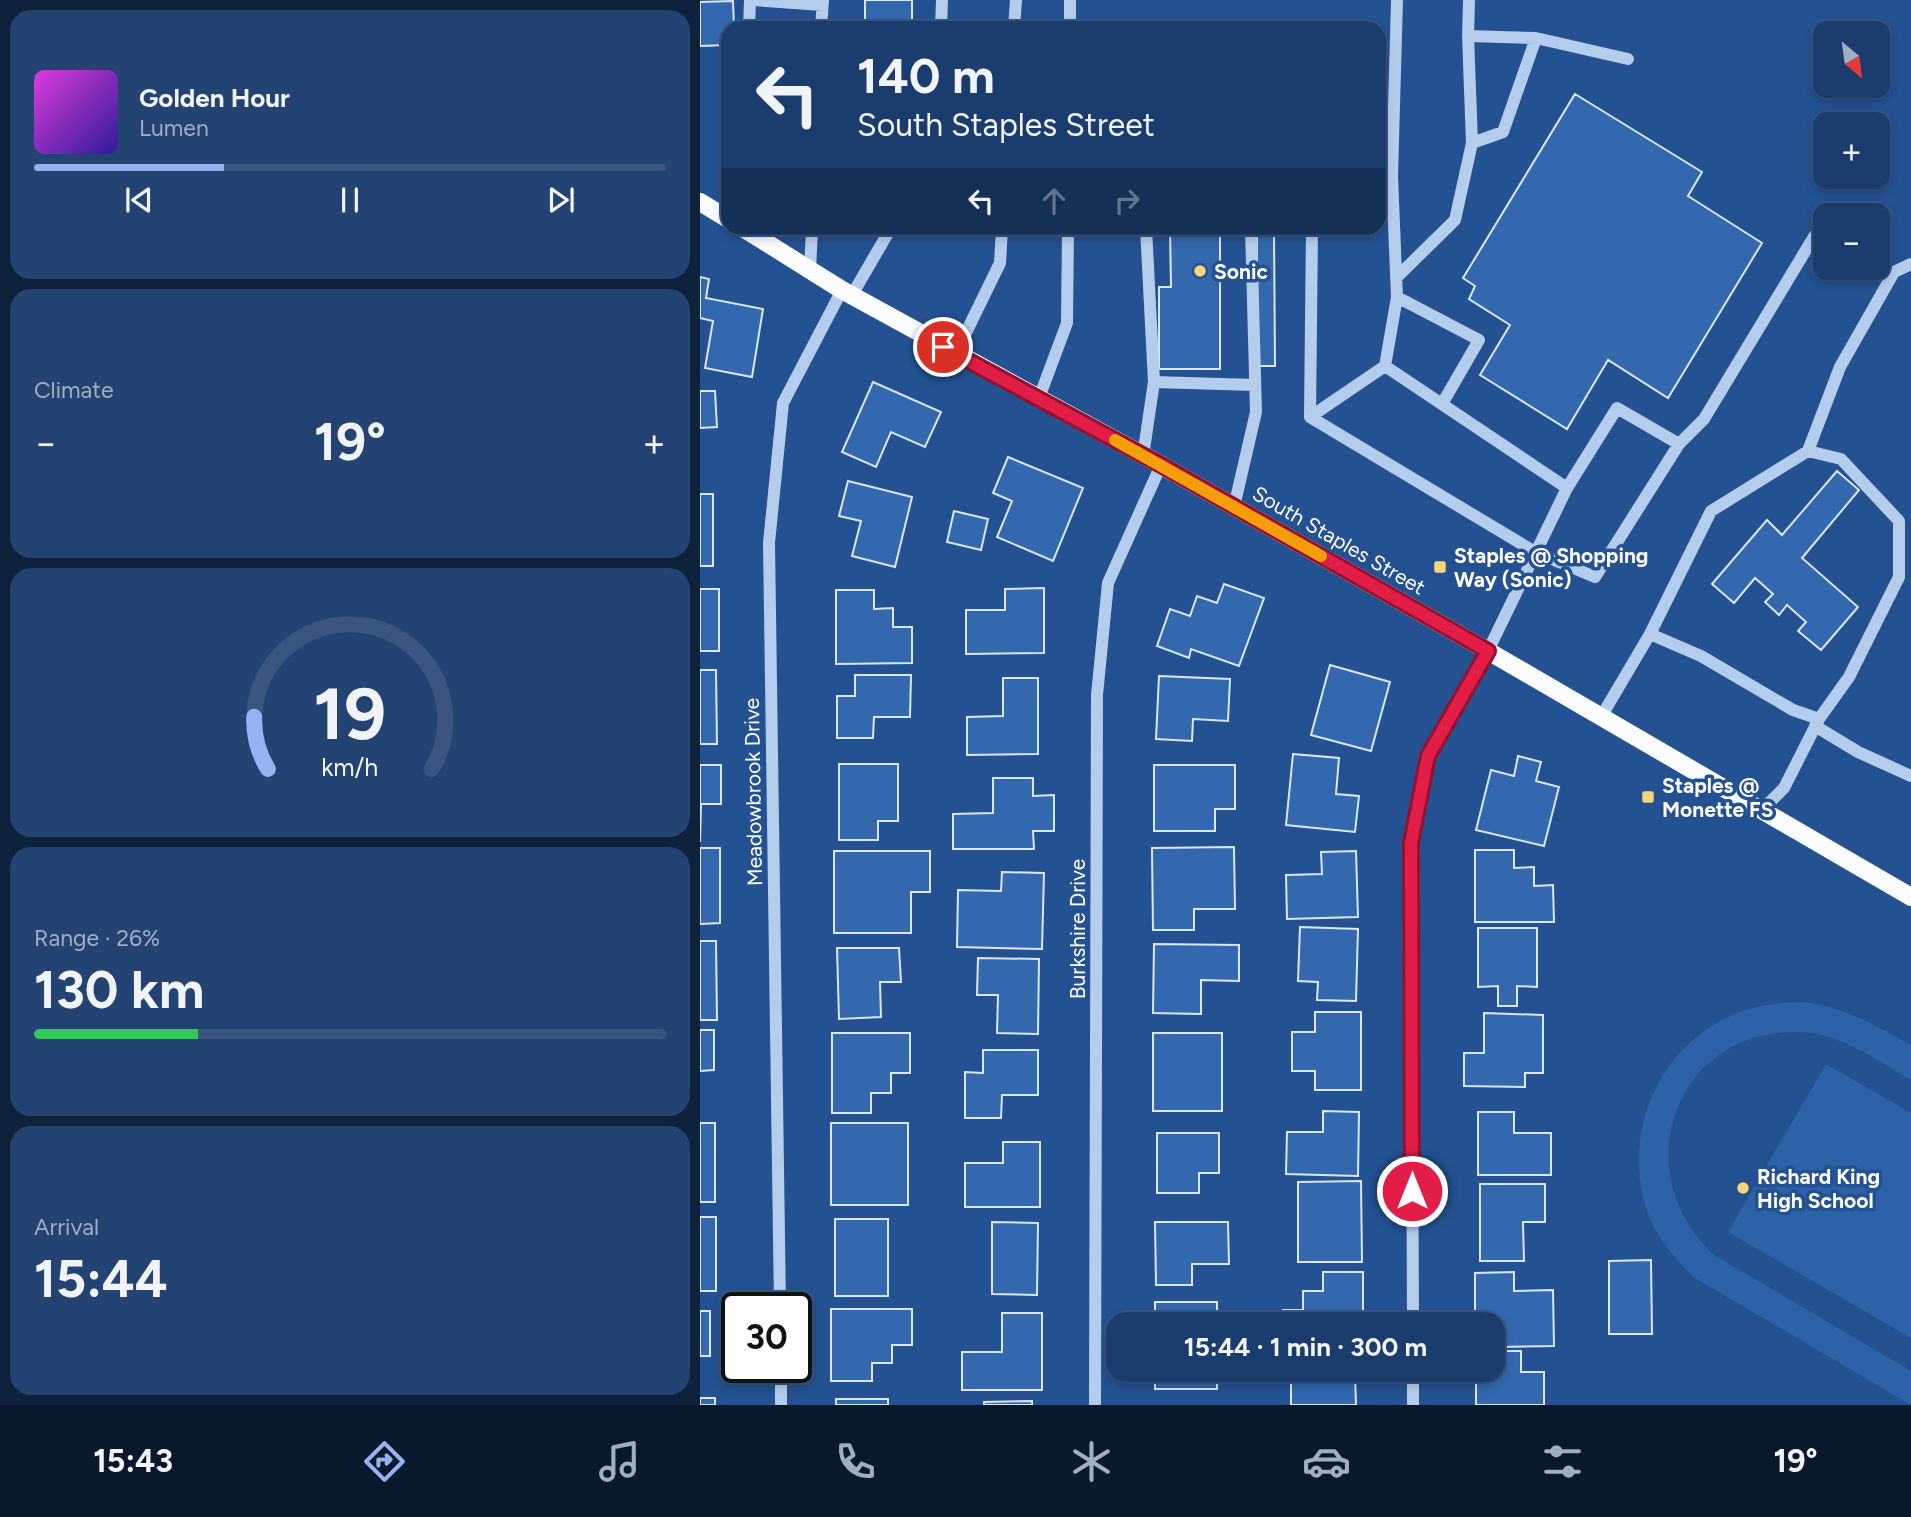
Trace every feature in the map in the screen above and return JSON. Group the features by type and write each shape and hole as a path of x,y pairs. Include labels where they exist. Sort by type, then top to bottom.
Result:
{"main road":[{"path":"700,202 721,215"},
{"name":"South Staples Street","path":"754,235 847,293 1161,465 1911,897"}],"street":[{"path":"750,21 752,0 822,2 821,21"},
{"path":"941,21 942,0"},
{"path":"1014,21 1016,0"},
{"path":"1070,0 1070,21"},
{"path":"1310,417 1385,366 1397,297 1392,176 1397,0"},
{"path":"1396,278 1455,220 1472,143 1469,0"},
{"path":"1468,36 1536,38 1628,59"},
{"path":"1472,143 1503,132 1536,38"},
{"path":"810,271 812,235"},
{"name":"Meadowbrook Drive","path":"780,1292 769,543 783,403 847,293 887,235"},
{"path":"956,353 1000,263 1002,235"},
{"path":"1039,398 1067,323 1068,235"},
{"path":"1143,456 1154,382 1146,235"},
{"path":"1234,507 1256,412 1251,235"},
{"path":"1310,417 1312,235"},
{"path":"1310,417 1535,552 1595,577 1679,444 1704,419 1813,238"},
{"path":"1601,717 1650,634 1711,511 1808,451 1840,367 1894,272 1911,264"},
{"path":"1397,297 1479,340 1442,404"},
{"path":"1385,366 1567,488"},
{"path":"1154,382 1255,385"},
{"path":"1413,1312 1411,843 1428,756 1488,651 1567,488 1617,408 1679,444"},
{"path":"1762,810 1784,788 1817,723 1849,677 1899,578 1899,521 1841,459 1808,451"},
{"name":"Burkshire Drive","path":"1095,1405 1097,695 1108,583 1161,465"},
{"path":"1650,634 1701,656 1817,723 1858,752 1911,776"},
{"path":"1413,1382 1413,1405"},
{"path":"781,1383 781,1405"}],"shaded area":[{"path":"1803,1002 1846,1013 1911,1045 1911,1080 1858,1049 1829,1037 1799,1032 1756,1037 1721,1053 1694,1079 1677,1111 1669,1147 1672,1185 1687,1221 1714,1255 1911,1371 1911,1405 1695,1278 1675,1258 1659,1236 1650,1219 1641,1189 1639,1159 1642,1130 1650,1101 1663,1075 1681,1052 1703,1032 1739,1012 1765,1005"},
{"path":"1826,1064 1911,1113 1911,1338 1728,1232"}],"building":[{"path":"865,0 912,0 912,21 865,21"},
{"path":"733,1 734,21 721,21 721,45 700,46 700,2"},
{"path":"1575,94 1702,172 1688,196 1762,243 1668,398 1608,360 1567,429 1480,375 1510,325 1469,299 1475,286 1463,278"},
{"path":"1170,235 1220,235 1220,369 1159,369 1159,287 1171,287"},
{"path":"1257,235 1274,235 1275,366 1257,366"},
{"path":"700,277 709,279 706,298 763,309 752,377 705,368 713,321 700,318"},
{"path":"873,382 941,412 925,447 891,432 876,467 842,452"},
{"path":"700,391 715,391 717,427 700,428"},
{"path":"1008,457 1083,488 1053,561 997,537 1012,501 993,493"},
{"path":"1837,471 1859,490 1802,558 1858,607 1821,650 1798,631 1806,622 1787,605 1779,615 1765,602 1773,594 1755,578 1734,603 1712,584 1767,520 1782,535"},
{"path":"848,481 912,497 895,567 852,556 861,521 839,516"},
{"path":"700,494 713,494 713,566 700,566"},
{"path":"954,511 988,519 981,550 947,542"},
{"path":"1224,584 1264,598 1239,666 1191,649 1189,658 1157,646 1170,609 1190,616 1197,596 1217,603"},
{"path":"1044,588 1044,653 966,654 966,610 1005,610 1005,589"},
{"path":"700,589 719,589 719,651 700,651"},
{"path":"836,590 874,590 874,609 893,608 893,627 912,627 912,663 836,664"},
{"path":"1330,665 1390,682 1371,751 1311,735"},
{"path":"700,670 716,670 717,744 700,744"},
{"path":"855,675 911,675 910,717 874,717 873,738 837,738 837,696 855,696"},
{"path":"1159,676 1230,679 1228,721 1193,719 1192,741 1156,739"},
{"path":"1003,678 1038,678 1038,754 967,755 967,717 1003,716"},
{"path":"1293,754 1339,758 1336,794 1359,796 1355,832 1286,825"},
{"path":"1518,756 1541,762 1536,781 1559,787 1544,846 1476,830 1491,770 1514,776"},
{"path":"839,764 898,764 898,821 878,821 878,840 839,840"},
{"path":"700,765 721,765 721,804 701,804 700,842"},
{"path":"1154,765 1235,765 1235,809 1215,809 1215,831 1154,831"},
{"path":"993,778 1033,778 1033,796 1054,795 1054,831 1033,831 1034,849 953,849 953,814 993,813"},
{"path":"1234,847 1235,909 1194,909 1194,930 1153,930 1152,848"},
{"path":"700,848 720,848 720,923 700,924"},
{"path":"1475,850 1514,850 1514,868 1534,867 1534,886 1553,885 1554,922 1475,922"},
{"path":"834,851 930,851 930,892 911,892 911,933 834,933"},
{"path":"1356,851 1358,917 1287,919 1286,875 1322,874 1321,852"},
{"path":"1002,872 1044,873 1042,949 957,947 958,890 1001,891"},
{"path":"1300,927 1358,929 1356,1001 1317,1000 1318,982 1298,981"},
{"path":"1478,928 1537,928 1537,987 1517,986 1517,1006 1498,1006 1498,986 1478,987"},
{"path":"700,941 716,941 717,1020 700,1020"},
{"path":"1154,944 1239,945 1239,981 1201,980 1201,1014 1153,1013"},
{"path":"837,948 899,948 901,982 880,982 881,1017 839,1019"},
{"path":"978,958 1039,959 1038,1034 997,1033 998,995 977,995"},
{"path":"1315,1012 1361,1012 1361,1090 1315,1090 1315,1071 1292,1071 1292,1032 1315,1032"},
{"path":"1484,1013 1543,1015 1543,1073 1525,1073 1525,1087 1464,1086 1464,1053 1484,1053"},
{"path":"700,1030 714,1030 714,1070 700,1071"},
{"path":"832,1033 910,1033 910,1073 891,1073 891,1093 871,1093 871,1113 832,1113"},
{"path":"1153,1033 1222,1033 1222,1111 1153,1111"},
{"path":"983,1050 1038,1050 1038,1095 1002,1095 1001,1118 965,1118 965,1072 983,1073"},
{"path":"1323,1111 1359,1112 1358,1176 1286,1174 1287,1132 1323,1132"},
{"path":"1478,1112 1514,1112 1514,1133 1551,1133 1551,1175 1478,1175"},
{"path":"700,1123 715,1123 715,1202 700,1202"},
{"path":"831,1123 908,1123 908,1205 831,1205"},
{"path":"1157,1133 1219,1133 1219,1173 1199,1173 1199,1193 1157,1193"},
{"path":"1003,1142 1040,1142 1040,1207 965,1207 965,1163 1003,1163"},
{"path":"1361,1181 1362,1262 1298,1262 1298,1182"},
{"path":"1480,1184 1545,1184 1545,1222 1523,1222 1524,1261 1480,1261"},
{"path":"700,1217 716,1217 716,1291 700,1291"},
{"path":"835,1219 888,1219 888,1296 835,1296"},
{"path":"992,1222 1038,1223 1037,1295 992,1294"},
{"path":"1155,1222 1228,1222 1229,1264 1192,1264 1192,1285 1156,1285"},
{"path":"1651,1260 1652,1334 1609,1334 1609,1261"},
{"path":"1323,1272 1363,1272 1363,1312 1283,1312 1303,1310 1303,1291 1323,1291"},
{"path":"1514,1272 1514,1291 1553,1290 1554,1346 1505,1347 1505,1312 1475,1312 1475,1273"},
{"path":"1155,1302 1217,1302 1217,1312 1155,1312"},
{"path":"831,1309 912,1309 912,1345 892,1345 892,1363 872,1363 872,1381 831,1381"},
{"path":"700,1311 710,1311 710,1356 700,1356"},
{"path":"1002,1313 1042,1313 1042,1390 962,1390 962,1352 1002,1352"},
{"path":"1505,1351 1521,1351 1521,1372 1544,1372 1544,1405 1476,1405 1476,1382 1505,1382"},
{"path":"1155,1382 1217,1382 1217,1389 1155,1389"},
{"path":"1291,1382 1355,1382 1356,1405 1291,1405"},
{"path":"700,1398 715,1398 715,1405 700,1405"},
{"path":"836,1399 888,1399 888,1405 836,1405"},
{"path":"1032,1401 1032,1405 984,1405 984,1402"}],"slow traffic":[{"path":"1115,440 1321,556"}],"place":[{"name":"Sonic","path":"1200,271"},
{"name":"Staples @ Shopping Way (Sonic)","path":"1440,567"},
{"name":"Staples @ Monette FS","path":"1648,797"},
{"name":"Richard King High School","path":"1743,1188"}],"route":[{"path":"943,347 1161,465 1488,651 1428,756 1411,843 1412,1191"}]}
